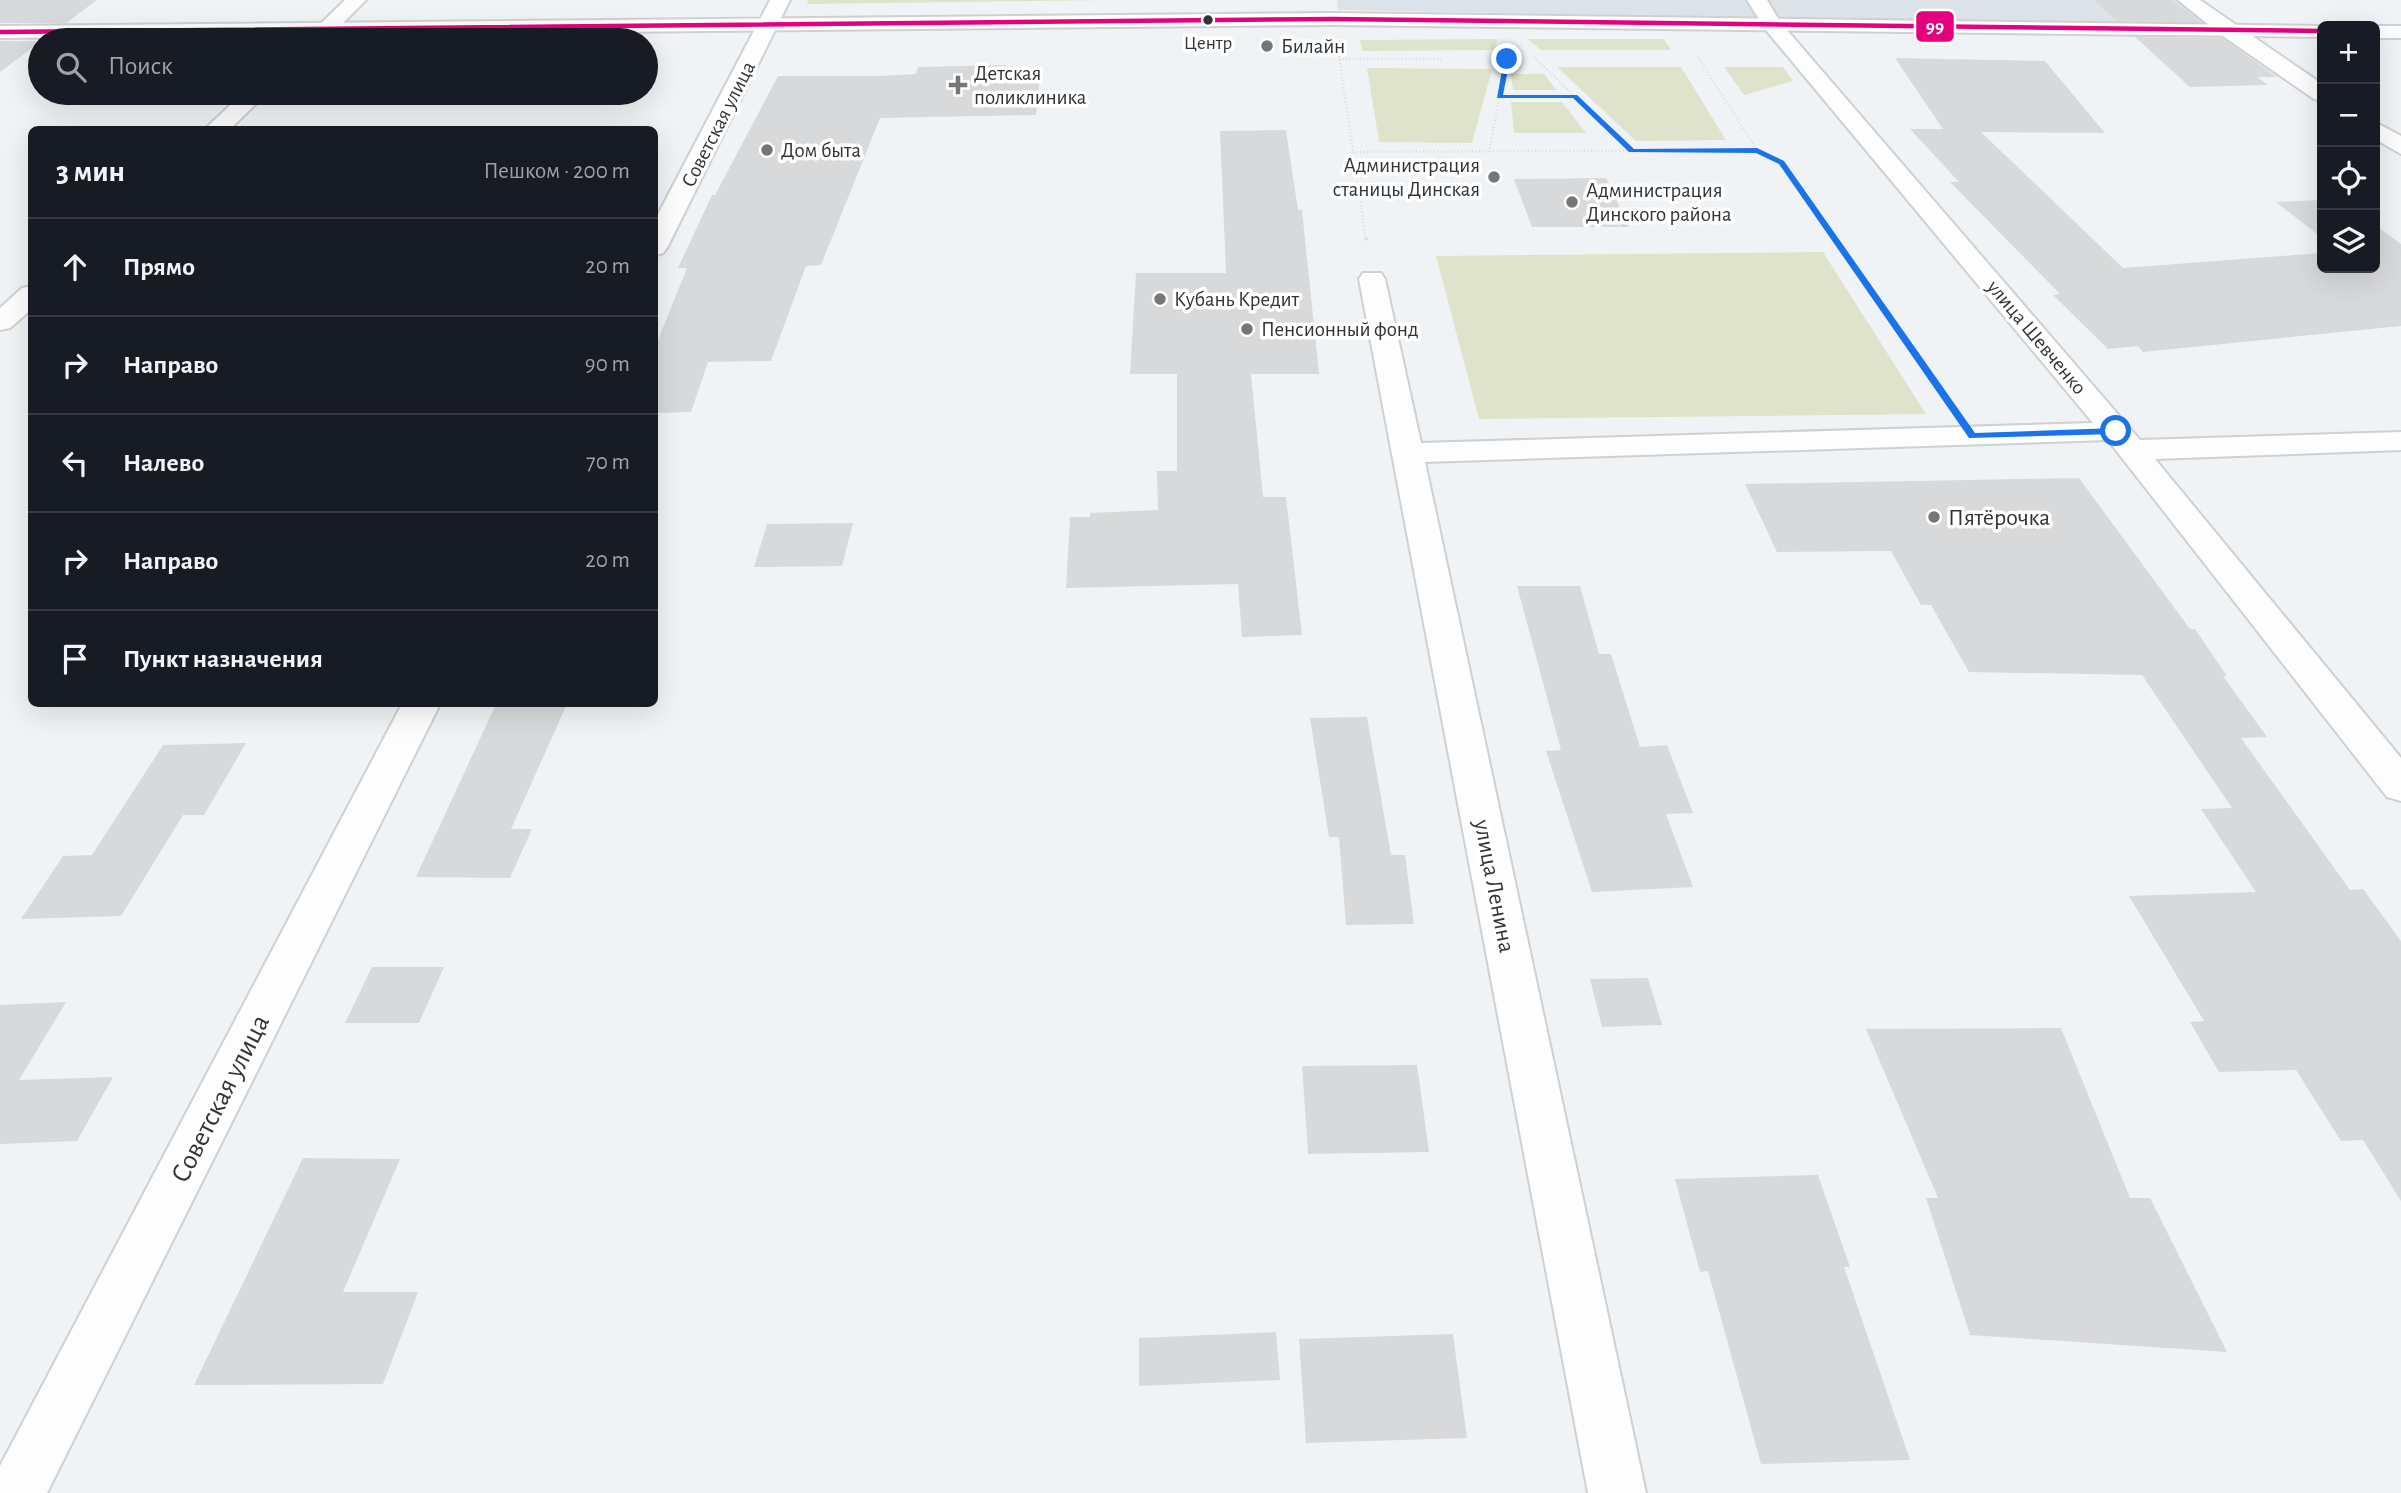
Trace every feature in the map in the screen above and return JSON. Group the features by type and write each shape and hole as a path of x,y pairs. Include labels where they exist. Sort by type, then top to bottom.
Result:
{"street":[{"path":"327,28 356,0"},
{"name":"Советская улица","path":"658,240 780,0"},
{"name":"улица Шевченко","path":"1757,0 1772,25 2123,440 2401,786"},
{"path":"2188,0 2227,30 2317,91"},
{"path":"562,28 770,22 1333,19 2317,31"},
{"path":"0,32 28,32"},
{"path":"2380,32 2401,32"},
{"path":"219,126 243,105"},
{"path":"2380,132 2401,147"},
{"name":"улица Ленина","path":"1372,279 1616,1493"},
{"path":"0,322 28,298"},
{"path":"1409,453 1972,436 2123,440 2401,441"},
{"name":"Советская улица","path":"17,1493 419,707"}],"path":[{"path":"1333,19 1372,279"},
{"path":"1677,25 1757,150"},
{"path":"1489,152 1509,47"},
{"path":"1527,50 1632,151"},
{"path":"1499,97 1574,96"},
{"path":"1353,152 1757,150 1782,163 1972,436"}],"shaded area":[{"path":"1337,0 2178,0 2212,26 1338,10"}],"green space":[{"path":"808,0 1110,0 807,4"},
{"path":"1498,39 1493,50 1362,51 1360,40"},
{"path":"1527,39 1664,39 1671,50 1541,50"},
{"path":"1557,67 1681,67 1726,140 1636,141"},
{"path":"1724,67 1783,67 1793,81 1744,95"},
{"path":"1367,68 1492,69 1472,143 1379,142"},
{"path":"1511,74 1544,74 1556,90 1513,90"},
{"path":"1511,102 1562,102 1586,133 1514,133"},
{"path":"1823,252 1926,414 1479,419 1436,256"}],"building":[{"path":"0,0 97,0 66,23 0,23"},
{"path":"2094,0 2171,0 2201,22 2117,21"},
{"path":"2135,37 2222,38 2277,77 2257,77 2268,85 2190,87"},
{"path":"28,40 28,51 0,72 0,41"},
{"path":"1895,58 2045,61 2105,133 1981,132 2123,268 2317,253 2317,273 2380,273 2380,229 2401,244 2401,326 2143,352 2138,346 2108,349 2053,295 2060,294 1950,182 1959,182 1910,129 1943,129"},
{"path":"1006,65 1006,69 1041,69 1036,115 880,118 821,265 806,266 771,361 708,362 691,412 658,413 658,340 687,268 678,268 712,195 715,195 778,76 916,74 918,67"},
{"path":"1286,130 1298,210 1302,210 1319,374 1251,374 1263,497 1286,497 1302,635 1242,637 1238,584 1066,588 1070,517 1090,517 1090,513 1158,510 1157,471 1177,471 1177,374 1130,374 1136,273 1226,273 1220,131"},
{"path":"1606,178 1629,227 1532,227 1514,179"},
{"path":"2317,200 2317,234 2276,202"},
{"path":"2079,478 2190,629 2195,629 2227,676 2223,676 2267,737 2241,738 2350,890 2363,889 2401,941 2401,1201 2363,1140 2341,1141 2296,1070 2219,1072 2190,1022 2204,1021 2129,896 2256,892 2201,809 2232,808 2142,675 1969,672 1931,605 1921,605 1891,551 1777,552 1745,484"},
{"path":"853,523 842,566 754,567 767,524"},
{"path":"1517,586 1580,586 1599,654 1611,654 1640,747 1667,745 1693,813 1666,814 1693,887 1592,892 1546,751 1561,750"},
{"path":"495,707 566,707 511,829 532,829 510,878 416,877"},
{"path":"1367,717 1391,855 1405,855 1414,924 1346,925 1339,837 1329,837 1310,718"},
{"path":"246,743 204,815 183,815 121,916 21,919 63,856 92,855 163,745"},
{"path":"372,967 444,967 419,1023 345,1023"},
{"path":"1648,978 1662,1025 1602,1027 1590,979"},
{"path":"66,1002 19,1080 113,1077 77,1141 0,1144 0,1005"},
{"path":"2061,1028 2130,1198 2150,1198 2227,1352 1970,1335 1926,1198 1938,1198 1866,1029"},
{"path":"1417,1065 1429,1152 1308,1154 1302,1066"},
{"path":"303,1158 400,1159 343,1292 418,1292 383,1384 194,1385"},
{"path":"1818,1175 1850,1267 1844,1267 1910,1460 1761,1464 1708,1271 1700,1272 1675,1179"},
{"path":"1276,1332 1280,1380 1139,1386 1139,1338"},
{"path":"1453,1334 1467,1438 1306,1443 1299,1339"}],"transit line":[{"name":"99","path":"410,28 1333,19 2317,31"},
{"name":"99","path":"0,32 28,32"}],"place":[{"name":"Центр","path":"1208,20"},
{"name":"Билайн","path":"1267,46"},
{"name":"Детская поликлиника","path":"958,85"},
{"name":"Дом быта","path":"767,150"},
{"name":"Администрация станицы Динская","path":"1494,177"},
{"name":"Администрация Динского района","path":"1572,202"},
{"name":"Кубань Кредит","path":"1160,299"},
{"name":"Пенсионный фонд","path":"1247,329"},
{"name":"Пятёрочка","path":"1934,517"}],"route":[{"path":"1507,59 1499,97 1574,96 1632,151 1757,150 1782,163 1972,436 2116,431"}]}
